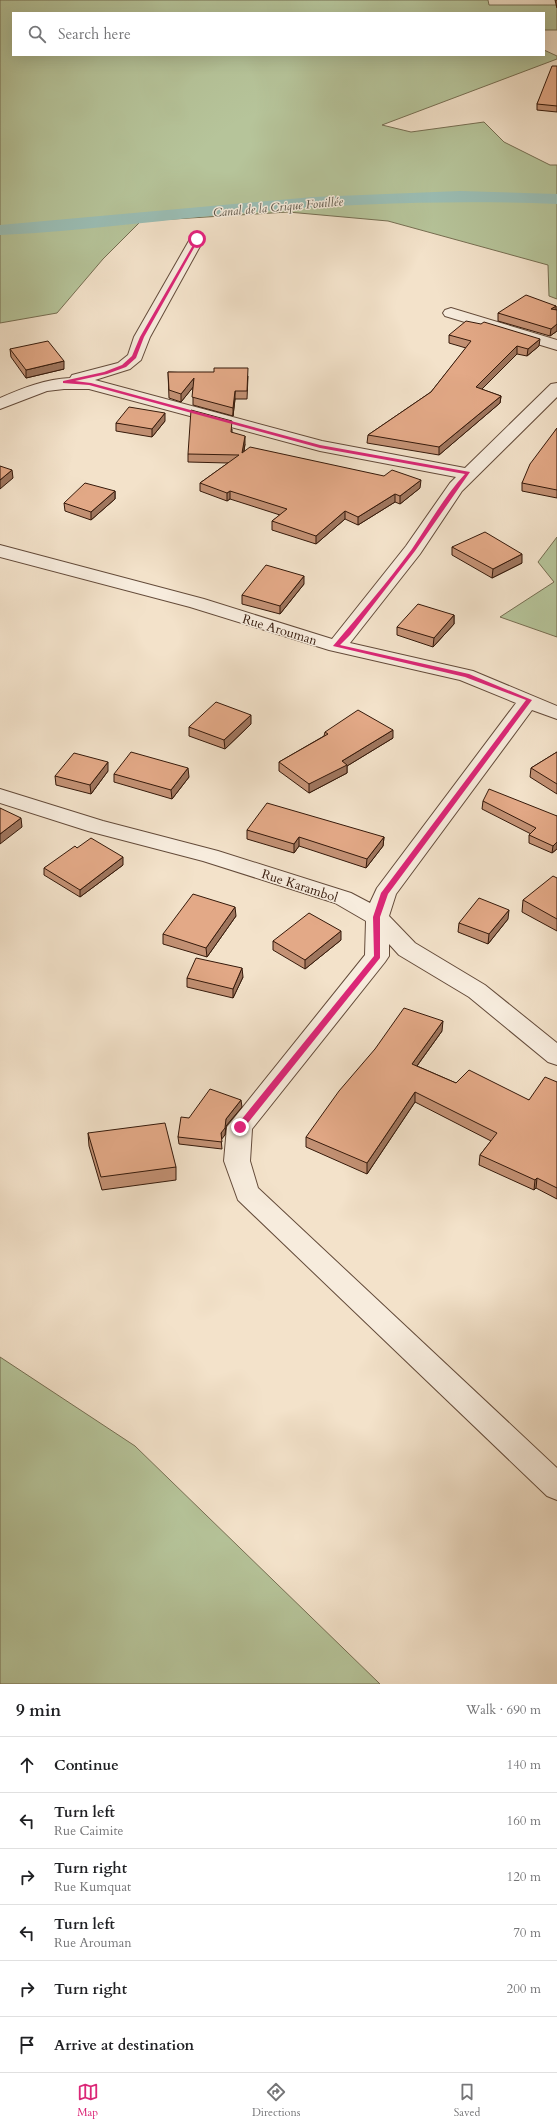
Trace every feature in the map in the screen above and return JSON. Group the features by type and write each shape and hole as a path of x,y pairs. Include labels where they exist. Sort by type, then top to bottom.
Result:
{"street":[{"path":"0,404 40,386 105,373 124,366 135,357 142,337 197,239"},
{"path":"451,313 557,345"},
{"path":"65,382 90,384 320,446 468,474"},
{"path":"336,646 348,634 413,550 456,487 557,388"},
{"name":"Rue Arouman","path":"0,551 198,604 336,646 466,675 529,700 557,713"},
{"path":"529,700 385,893 377,917 377,956 240,1127 237,1160 247,1193 557,1487"},
{"name":"Rue Karambol","path":"0,796 96,826 210,856 343,898 377,917 407,949 477,991 557,1056"}],"green space":[{"path":"0,0 488,0 489,5 557,5 557,30 545,30 545,12 12,12 12,56 545,56 545,50 557,56 557,59 382,125 411,132 484,122 504,142 550,165 557,165 557,299 549,296 548,265 388,221 288,212 141,221 103,259 57,313 0,323"},
{"path":"557,537 557,637 500,617 554,582 538,562"},
{"path":"0,1357 135,1446 380,1684 0,1684"}],"building":[{"path":"552,66 557,66 557,106 537,104"},
{"path":"526,295 556,306 551,309 557,310 557,324 551,329 498,313"},
{"path":"466,321 481,324 484,322 540,339 528,349 517,346 476,387 501,396 439,447 368,435 431,392 471,341 449,335"},
{"path":"48,341 64,361 26,370 10,349"},
{"path":"214,368 248,368 247,391 235,391 233,408 192,397 194,378 181,394 169,390 168,372 214,372"},
{"path":"129,407 165,413 152,429 116,423"},
{"path":"191,410 232,421 231,432 245,436 242,453 250,447 384,476 392,470 421,480 400,496 395,494 358,517 345,511 316,536 272,521 287,509 230,491 227,493 200,483 239,455 188,454"},
{"path":"557,428 557,490 522,483 530,464"},
{"path":"0,466 12,470 0,480"},
{"path":"85,483 115,491 91,512 64,503"},
{"path":"485,532 522,554 493,569 452,547"},
{"path":"266,565 304,576 280,606 242,595"},
{"path":"418,604 454,615 434,638 397,627"},
{"path":"216,702 251,715 224,740 189,727"},
{"path":"358,710 393,730 342,761 347,765 309,784 279,762 328,734 325,732"},
{"path":"131,752 188,768 171,790 114,774"},
{"path":"557,752 557,784 531,768"},
{"path":"74,753 108,762 90,785 55,776"},
{"path":"489,789 557,816 557,842 553,846 529,835 536,828 483,801"},
{"path":"267,803 384,837 367,859 299,837 294,844 247,830"},
{"path":"0,808 21,818 0,834"},
{"path":"91,838 123,857 80,890 44,868 75,846 77,848"},
{"path":"553,876 557,878 557,919 523,900"},
{"path":"193,894 235,907 206,948 163,934"},
{"path":"479,898 509,910 489,934 459,923"},
{"path":"309,913 341,931 305,960 273,941"},
{"path":"196,958 242,968 233,989 187,978"},
{"path":"404,1008 443,1021 412,1064 456,1083 469,1070 529,1100 545,1077 557,1082 557,1188 537,1178 535,1180 480,1155 497,1133 415,1092 367,1163 306,1137 339,1091 375,1049"},
{"path":"210,1089 241,1100 226,1119 225,1128 221,1133 222,1142 178,1137 181,1117 189,1118"},
{"path":"165,1123 176,1167 101,1177 88,1133"}],"waterway":[{"name":"Canal de la Crique Fouillée","path":"0,230 63,226 265,206 362,199 460,196 557,199"}],"route":[{"path":"197,239 142,337 135,357 124,366 105,373 65,382 90,384 320,446 468,474 456,487 413,550 348,634 336,646 466,675 529,700 385,893 377,917 377,956 240,1127"}]}
